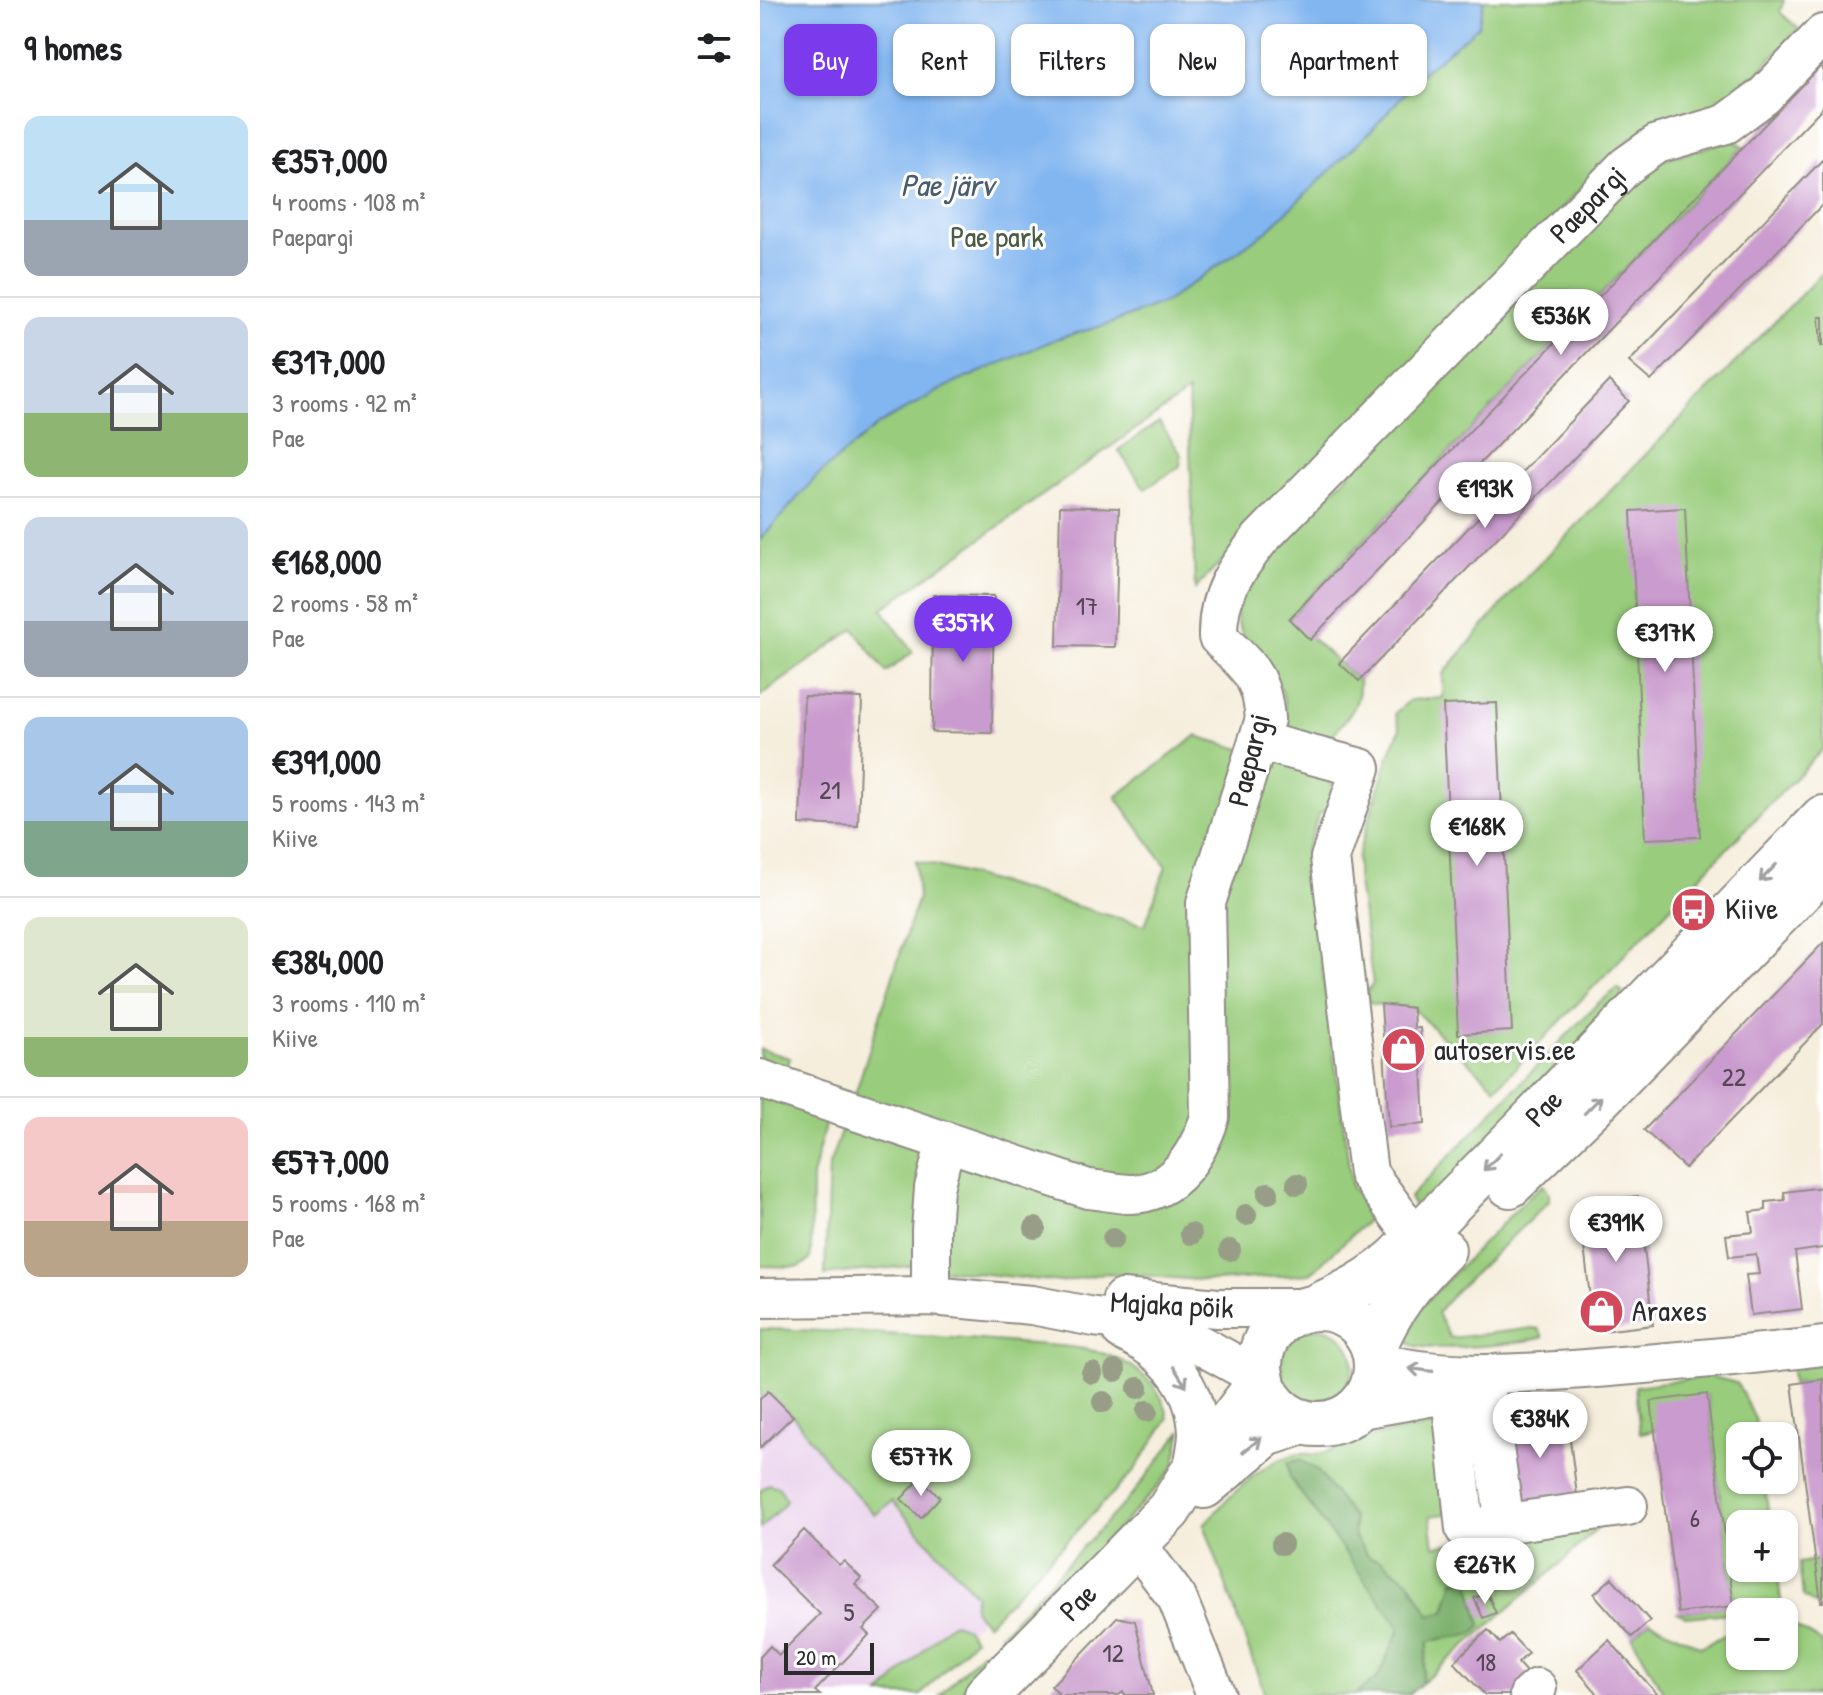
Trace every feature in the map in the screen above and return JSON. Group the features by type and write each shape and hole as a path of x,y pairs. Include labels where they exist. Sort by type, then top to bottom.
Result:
{"main road":[{"name":"Pae","path":"1375,1355 1386,1317 1428,1246 1823,818"},
{"name":"Pae","path":"1313,1308 1355,1290 1428,1246 1591,1107 1823,868"},
{"path":"1313,1308 1334,1310 1352,1318 1362,1327 1375,1355 1372,1388 1355,1410 1331,1422 1303,1422 1279,1409 1268,1395 1262,1379 1261,1355 1271,1331 1289,1315 1313,1308"},
{"name":"Pae","path":"987,1695 1169,1510 1193,1471 1262,1379"},
{"name":"Pae","path":"1169,1510 1215,1479 1266,1434 1303,1422"}],"street":[{"name":"Paepargi","path":"760,1079 810,1080 946,1141 1088,1189 1133,1194 1166,1185 1201,1144 1210,1117 1206,903 1265,719 1262,691 1254,674 1218,637 1217,616 1229,580 1260,539 1626,166 1657,144 1726,124 1764,96 1823,34"},
{"path":"1259,741 1361,768 1330,858 1368,1173 1428,1246"},
{"path":"931,1296 934,1188 946,1141"},
{"name":"Majaka põik","path":"760,1298 931,1296 1032,1305 1094,1317 1149,1323 1193,1341 1262,1379"},
{"name":"Majaka põik","path":"1032,1305 1121,1299 1218,1308 1313,1308"},
{"path":"1094,1317 1142,1340 1170,1362 1186,1385 1192,1398 1198,1434 1193,1471"},
{"path":"1375,1355 1430,1371 1522,1374 1823,1346"},
{"path":"1355,1410 1468,1390 1522,1374"},
{"path":"1468,1390 1465,1529 1628,1506"},
{"path":"1137,1545 1177,1598 1216,1695"}],"shaded area":[{"path":"760,1346 1136,1457 907,1695 760,1695"}],"green space":[{"name":"Pae park","path":"760,0 1784,0 1780,12 1799,29 1738,94 1719,110 1680,119 1631,137 1195,589 1188,392 882,609 913,652 886,672 854,629 760,696"},
{"path":"1732,140 1744,146 1289,618 1359,681 1353,709 1325,744 1292,736 1280,688 1246,640 1237,621 1240,601 1259,567 1636,177 1660,161"},
{"path":"1823,272 1823,749 1496,1088 1413,1009 1372,1004 1363,996 1373,984 1357,858 1400,729 1395,713 1410,700 1443,698 1443,674 1516,588"},
{"path":"1159,422 1181,454 1180,466 1145,489 1118,450"},
{"path":"1196,736 1322,772 1333,788 1333,806 1319,814 1306,850 1352,1188 1366,1200 1374,1214 1310,1274 1214,1281 1104,1273 1061,1282 910,1266 825,1275 829,1165 918,897 915,861 1145,925 1166,866 1116,797"},
{"path":"1618,988 1623,993 1601,1030 1422,1221 1409,1198 1597,1004"},
{"path":"760,1049 790,1058 782,1088 827,1117 812,1177 811,1254 809,1261 799,1267 760,1266"},
{"path":"1543,1185 1549,1192 1549,1201 1437,1313 1450,1338 1534,1328 1539,1329 1543,1337 1455,1348 1410,1344 1405,1331 1416,1312"},
{"path":"1310,1328 1324,1328 1343,1338 1353,1357 1353,1371 1343,1390 1324,1400 1310,1400 1291,1390 1281,1371 1281,1357 1291,1338"},
{"path":"760,1329 954,1338 1096,1351 1120,1360 1144,1376 1158,1392 1168,1419 1134,1471 987,1624 974,1608 976,1595 892,1501 875,1515 837,1474 793,1416 768,1392 760,1399"},
{"path":"1823,1363 1823,1379 1792,1384 1791,1368"},
{"path":"1709,1376 1737,1383 1756,1422 1726,1422 1726,1494 1766,1494 1768,1510 1726,1510 1726,1543 1707,1395 1655,1430 1640,1433 1635,1386"},
{"path":"1437,1425 1446,1514 1430,1516 1434,1546 1607,1519 1560,1564 1408,1695 1265,1695 1204,1524 1254,1476 1284,1458 1300,1454 1316,1455 1378,1435"},
{"path":"1182,1430 1174,1467 1154,1491 1010,1642 1005,1642 1000,1634 1132,1495"},
{"path":"1300,1460 1317,1470 1353,1518 1354,1536 1369,1557 1381,1560 1409,1581 1430,1615 1445,1611 1454,1580 1468,1578 1481,1625 1472,1634 1429,1641 1421,1684 1408,1695 1355,1695 1378,1677 1400,1628 1290,1478 1288,1462"},
{"path":"769,1484 779,1487 786,1499 760,1529 760,1491"},
{"path":"1816,1560 1823,1603 1815,1604 1803,1596 1799,1563"},
{"path":"1731,1582 1779,1582 1781,1598 1733,1598"},
{"path":"1726,1606 1726,1613 1687,1617 1678,1613"},
{"path":"1650,1621 1701,1647 1726,1634 1726,1670 1798,1670 1798,1628 1822,1642 1823,1695 1665,1695 1632,1637"},
{"path":"954,1623 965,1627 974,1639 921,1695 880,1695 947,1626"},
{"path":"982,1651 988,1651 994,1657 958,1695 940,1695"}],"water":[{"name":"Pae järv","path":"760,0 1484,0 1478,27 1427,69 1427,24 1261,24 1261,96 1402,96 1371,131 1268,230 1166,302 1109,324 1056,339 946,387 879,424 816,477 760,540"}],"building":[{"path":"1823,64 1823,107 1310,640 1289,619"},
{"path":"1823,159 1823,204 1651,381 1629,362"},
{"path":"1819,317 1823,317 1823,346 1821,346"},
{"path":"1609,381 1629,401 1359,681 1339,663"},
{"path":"1060,506 1119,508 1115,647 1057,646"},
{"path":"1685,508 1700,837 1645,839 1631,511"},
{"path":"933,595 994,596 992,733 932,732"},
{"path":"804,696 862,698 858,826 800,824"},
{"path":"1497,703 1512,1031 1458,1034 1443,705"},
{"path":"1823,943 1823,1024 1685,1168 1644,1130"},
{"name":"autoservis.ee","path":"1381,1004 1413,1008 1414,1028 1420,1028 1425,1124 1389,1127"},
{"path":"1823,1187 1823,1248 1795,1252 1802,1309 1751,1315 1746,1275 1759,1274 1756,1254 1729,1257 1726,1235 1753,1232 1750,1212 1766,1210 1766,1202 1785,1200 1784,1192"},
{"path":"1638,1196 1653,1325 1594,1332 1579,1203"},
{"path":"1823,1379 1823,1602 1821,1602 1792,1384"},
{"path":"768,1391 793,1416 760,1448 760,1399"},
{"path":"1707,1394 1726,1543 1726,1582 1731,1582 1733,1598 1726,1598 1726,1607 1678,1613 1651,1401"},
{"path":"1566,1408 1578,1503 1515,1511 1503,1416"},
{"path":"920,1479 940,1497 921,1518 901,1499"},
{"path":"804,1530 839,1565 844,1561 861,1578 855,1584 882,1610 863,1629 869,1635 815,1691 820,1695 760,1695 760,1657 770,1646 779,1655 820,1614 770,1565"},
{"path":"1612,1578 1650,1621 1632,1637 1594,1594"},
{"path":"1487,1593 1496,1613 1483,1618 1474,1598"},
{"path":"1117,1617 1135,1621 1153,1695 1126,1695 1123,1692 1119,1695 1055,1695 1058,1692 1051,1686"},
{"path":"1488,1630 1500,1643 1510,1634 1528,1653 1518,1663 1533,1680 1517,1695 1485,1695 1454,1662"},
{"path":"1609,1640 1658,1695 1599,1695 1577,1670"}],"place":[{"name":"Kiive","path":"1694,909"},
{"name":"autoservis.ee","path":"1403,1050"},
{"name":"Araxes","path":"1601,1311"}]}
